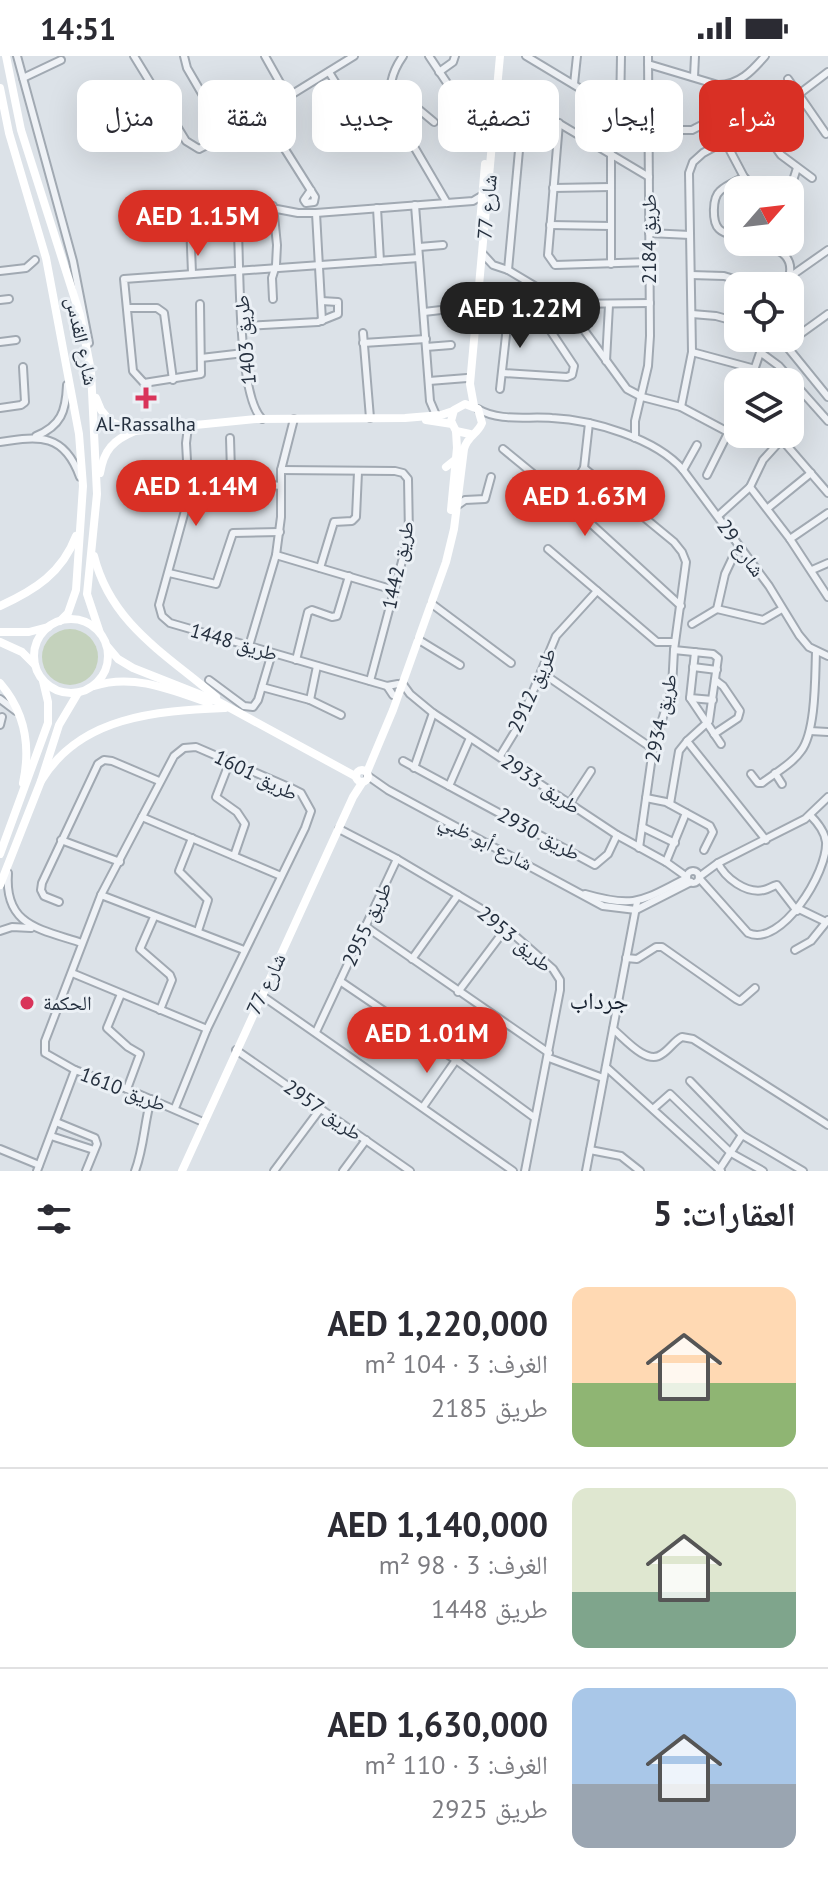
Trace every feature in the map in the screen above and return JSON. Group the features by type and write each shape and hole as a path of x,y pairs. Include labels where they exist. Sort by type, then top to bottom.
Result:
{"street":[{"name":"شارع القدس","path":"6,56 21,130 80,315 88,353 93,388 97,494 87,594 100,633"},
{"path":"17,56 84,310 88,353"},
{"path":"134,56 149,80"},
{"path":"184,56 187,68 198,86"},
{"path":"265,56 278,80"},
{"path":"296,92 354,56"},
{"path":"429,56 445,80"},
{"path":"439,72 453,62 455,56"},
{"name":"شارع 77","path":"398,689 446,545 456,459 454,428 467,378 498,56"},
{"name":"شارع 77","path":"182,1171 362,776 419,640 450,545 460,499 464,449 482,423 470,384 482,274 498,56"},
{"path":"526,56 574,84 577,56"},
{"path":"621,56 621,80"},
{"name":"طريق 2184","path":"648,56 648,80"},
{"path":"694,77 695,56"},
{"path":"648,64 718,85 729,85 740,80 765,56"},
{"path":"392,80 400,58"},
{"path":"23,78 61,60"},
{"path":"329,72 334,80"},
{"path":"804,90 828,72"},
{"name":"شارع القدس","path":"0,88 9,133 46,258 79,434 83,486 76,590 68,613 60,621"},
{"path":"804,101 826,134"},
{"path":"422,112 434,122"},
{"path":"559,123 649,177"},
{"path":"182,135 198,148"},
{"path":"287,152 311,190"},
{"path":"417,152 447,203"},
{"path":"508,270 518,152"},
{"path":"556,152 548,255 555,265 650,262"},
{"name":"طريق 2184","path":"635,438 635,421 648,366 649,152"},
{"path":"681,407 692,352 689,173 693,162 708,152"},
{"path":"731,152 743,176"},
{"path":"779,152 812,178"},
{"path":"611,154 611,264"},
{"path":"794,176 797,168"},
{"path":"553,188 611,187"},
{"path":"724,188 716,197 714,219 717,227 724,232"},
{"path":"198,203 241,202 249,211 261,206 273,206 298,213 316,213 473,201 483,195"},
{"path":"473,201 481,208"},
{"path":"415,205 430,401 436,415"},
{"path":"273,206 277,245 272,278 273,299"},
{"path":"377,208 380,261"},
{"name":"طريق 1403","path":"249,211 238,224 244,353 252,402 262,419"},
{"path":"316,213 322,321"},
{"path":"550,225 611,226"},
{"path":"649,233 690,235"},
{"path":"190,234 192,273"},
{"path":"499,244 510,245"},
{"path":"419,247 443,245"},
{"path":"797,272 828,250"},
{"path":"483,254 493,265 508,270 562,302 621,384 642,397 681,407 724,430"},
{"path":"200,304 202,370 198,376 144,383 133,371 124,279 419,258"},
{"path":"0,271 23,268 32,265 35,260"},
{"path":"482,274 493,265"},
{"path":"691,275 724,276"},
{"path":"0,300 9,299"},
{"path":"243,326 322,321 337,315 340,309 336,300 321,301"},
{"path":"562,302 609,305 650,303"},
{"path":"546,324 562,302"},
{"path":"606,362 609,305"},
{"path":"127,308 157,308 164,313 173,380"},
{"path":"424,312 441,310"},
{"path":"500,389 508,317 512,311 519,310 546,324 574,366 572,375 567,377 503,373"},
{"path":"692,314 724,318"},
{"path":"804,331 828,314"},
{"path":"363,333 370,418"},
{"path":"0,342 16,340"},
{"path":"363,343 451,345"},
{"path":"692,352 751,368"},
{"path":"755,368 760,352 779,366 828,421"},
{"path":"791,352 828,397"},
{"path":"201,358 244,353"},
{"path":"0,408 25,402 23,367"},
{"path":"33,438 58,420 66,406 67,377"},
{"path":"429,381 467,378"},
{"path":"93,388 101,410 111,422 135,431"},
{"path":"425,415 430,401"},
{"name":"طريق 1403","path":"245,420 252,402"},
{"path":"97,494 106,452 115,441 135,431 262,419 405,418 436,415 457,408 476,408"},
{"name":"شارع 29","path":"476,408 492,416 555,418 589,423 624,433 672,459 718,516 799,635 816,652"},
{"name":"شارع 29","path":"474,433 491,422 507,417"},
{"path":"405,418 474,433"},
{"path":"249,646 276,555 280,532 281,470 294,419"},
{"name":"طريق 2184","path":"624,433 635,421"},
{"path":"564,499 584,468 589,423"},
{"name":"طريق 1448","path":"184,428 189,496 159,605 165,620 398,689"},
{"path":"230,438 231,471"},
{"path":"0,442 45,439 64,448 77,468 83,486"},
{"path":"707,475 724,440"},
{"path":"683,470 697,445"},
{"path":"718,516 750,487 772,448"},
{"path":"789,448 828,493"},
{"path":"503,449 564,499 681,606"},
{"path":"446,467 456,459"},
{"name":"طريق 2934","path":"584,468 674,542 686,562 674,646 672,688 653,749 639,848"},
{"path":"188,470 231,471 252,483 281,486"},
{"name":"طريق 1442","path":"281,470 395,471 403,473 408,479 409,535 370,681"},
{"path":"320,568 334,522 351,521 356,517 358,472"},
{"path":"768,508 811,473"},
{"path":"460,499 485,499 491,477"},
{"path":"750,487 812,570 828,597"},
{"path":"790,539 828,513"},
{"path":"0,606 33,590 56,572 72,548 81,520"},
{"path":"169,573 216,584 233,533 280,532"},
{"path":"92,548 97,567 128,623 227,707"},
{"path":"548,549 657,642 716,655 717,670 707,724 679,751 670,804"},
{"path":"276,555 394,590"},
{"path":"717,609 733,557"},
{"path":"812,570 828,563"},
{"path":"296,660 308,612 312,610 337,616 349,576"},
{"name":"طريق 2912","path":"500,756 515,732 556,636 597,591"},
{"path":"432,604 511,663"},
{"path":"692,624 717,609 763,620 782,609"},
{"path":"0,632 29,632 69,619 86,622 100,633 107,646 106,668 94,686 78,693 59,691 43,680"},
{"path":"35,665 35,648 49,627"},
{"path":"419,640 460,665"},
{"path":"0,642 22,652 35,665 43,680 48,702 48,723 0,854"},
{"name":"شارع أبو ظبي","path":"107,646 118,659 133,668 227,707 584,894 633,906"},
{"path":"695,652 690,698 721,744"},
{"path":"751,774 760,784 801,752 810,731 816,652 828,656"},
{"path":"209,680 247,708 257,704 272,653"},
{"path":"310,700 317,666"},
{"path":"693,667 717,670"},
{"path":"541,672 653,749"},
{"name":"شارع أبو ظبي","path":"94,686 121,680 140,681 227,707"},
{"path":"714,734 738,718 740,713 723,686 715,680"},
{"path":"0,683 21,716 26,738 27,760 18,806"},
{"path":"262,687 310,700 341,715"},
{"name":"طريق 2933","path":"398,689 410,694 433,713 617,835 693,877"},
{"path":"0,885 41,781 59,725 78,693"},
{"path":"690,698 713,700"},
{"path":"0,699 21,716"},
{"path":"41,781 61,754 98,729 138,716 227,707"},
{"path":"414,768 433,713"},
{"path":"0,725 2,717"},
{"path":"810,731 828,732"},
{"path":"449,786 470,738"},
{"path":"687,741 766,840"},
{"name":"طريق 1601","path":"45,1053 45,1041 101,895 174,756 184,748 196,747 230,761 301,793 311,811 207,1029 175,1108"},
{"path":"59,902 44,896 41,890 98,764 104,760 112,761 159,781"},
{"path":"230,761 216,797 237,812 245,824 234,856"},
{"name":"طريق 2930","path":"403,761 595,865 608,854 617,835"},
{"path":"570,803 591,771"},
{"path":"775,773 782,784"},
{"path":"586,1171 631,933 633,906 808,817 828,797"},
{"path":"646,798 670,804 712,827 704,850"},
{"path":"666,862 686,813"},
{"path":"142,817 281,876"},
{"path":"693,877 707,888 744,930 752,935 767,934 798,910 814,882 825,852 827,843 808,817"},
{"path":"642,827 675,843"},
{"name":"طريق 2953","path":"339,829 397,859 507,927 553,969 560,980 549,1056 525,1171"},
{"path":"192,838 179,871 208,900 198,931"},
{"path":"61,840 120,862"},
{"name":"طريق 2955","path":"316,1032 397,859"},
{"path":"718,863 724,874 735,883 762,891 777,885 798,910 827,921 811,941 795,950"},
{"path":"8,865 9,899 18,916 28,924 82,943"},
{"path":"675,867 675,887"},
{"path":"101,895 244,950"},
{"path":"412,959 458,895"},
{"path":"154,917 140,949 172,980 160,1010"},
{"path":"365,926 549,1056 603,1078"},
{"path":"0,931 12,927 42,929"},
{"path":"458,992 507,927"},
{"path":"626,958 637,959 656,947 662,947 740,1001 755,988"},
{"path":"72,973 207,1029"},
{"path":"340,981 535,1118"},
{"path":"121,994 107,1028 140,1054 127,1089"},
{"path":"261,995 513,1171"},
{"path":"613,1029 652,1058 661,1056 682,1037 693,1039 828,1125"},
{"name":"طريق 2957","path":"236,1050 410,1171"},
{"name":"طريق 1610","path":"45,1053 75,1070 175,1108 203,1122"},
{"path":"423,1107 456,1060"},
{"path":"606,1067 720,1171 742,1135"},
{"path":"0,1149 38,1168 75,1070"},
{"path":"690,1081 742,1135 803,1171"},
{"path":"653,1109 670,1094 731,1153 763,1171"},
{"path":"135,1171 142,1153 145,1120 151,1099"},
{"path":"274,1171 321,1108"},
{"path":"56,1122 94,1137 97,1143 86,1171"},
{"path":"51,1136 94,1150"},
{"path":"343,1171 366,1140"},
{"path":"590,1150 621,1156 640,1171"}],"green space":[{"path":"70,629 90,637 98,657 90,677 70,685 50,677 42,657 50,637"}],"place":[{"name":"Al-Rassalha","path":"146,398"},
{"name":"الحكمة","path":"27,1003"}],"district":[{"name":"جرداب","path":"599,1000"}]}
